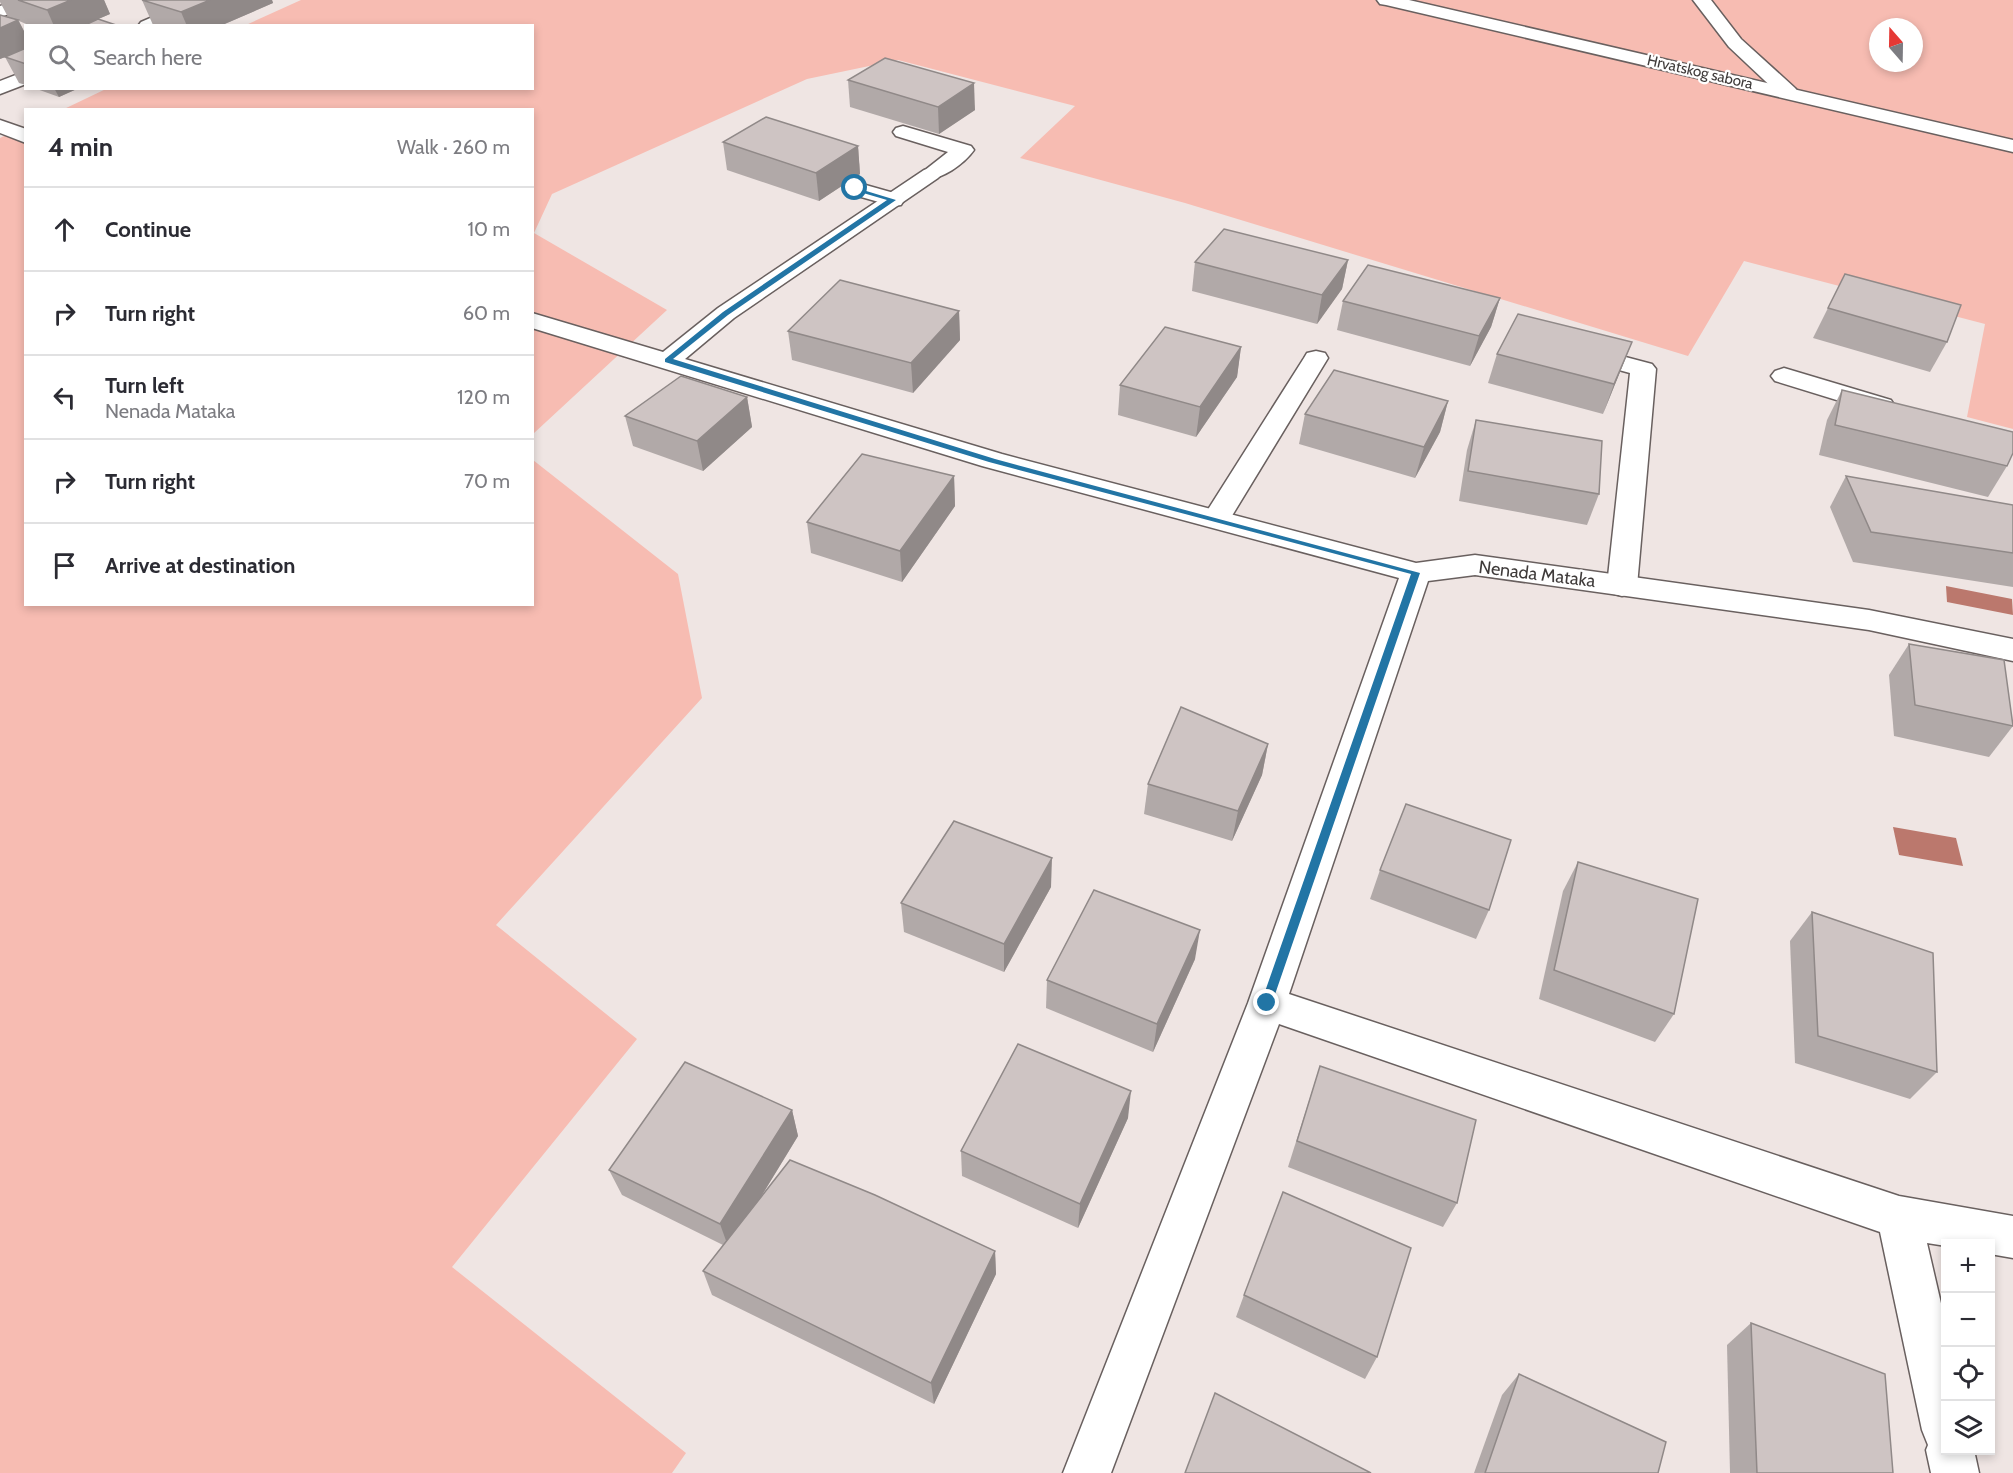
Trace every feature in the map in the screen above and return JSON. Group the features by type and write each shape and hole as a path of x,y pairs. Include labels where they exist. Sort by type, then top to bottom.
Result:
{"street":[{"path":"0,12 34,0"},
{"path":"152,24 207,0"},
{"name":"Hrvatskog sabora","path":"1386,0 2013,146"},
{"path":"1702,0 1735,43 1788,92"},
{"path":"0,88 24,78"},
{"path":"0,126 24,136"},
{"path":"661,358 964,150 903,132"},
{"path":"855,188 892,200"},
{"name":"Nenada Mataka","path":"534,321 992,460 1416,573 1475,565 1869,620 2013,650"},
{"path":"1554,345 1643,369 1622,586"},
{"path":"1216,519 1316,358"},
{"path":"1784,376 1910,415"},
{"path":"1087,1473 1267,1003 1416,573"},
{"path":"1267,1003 1899,1217 2013,1237"},
{"path":"1899,1217 1941,1407"},
{"path":"1951,1455 1955,1473"}],"shaded area":[{"path":"301,0 2013,0 2013,429 1967,417 1985,324 1744,261 1688,356 1185,203 1020,158 1075,106 898,60 807,79 552,194 534,233 534,108 66,108 104,90 534,90 534,24 248,24"},
{"path":"24,126 24,606 534,606 534,461 678,574 702,698 496,925 637,1039 452,1267 686,1453 672,1473 0,1473 0,138"},
{"path":"534,233 667,310 534,433"},
{"path":"1946,586 2012,599 2013,615 1947,602"},
{"path":"1893,827 1956,838 1963,866 1899,855"}],"building":[{"path":"18,0 71,0 47,10"},
{"path":"142,0 210,0 181,12"},
{"path":"0,15 18,20 0,28"},
{"path":"98,19 113,24 87,24"},
{"path":"24,49 24,63 5,57"},
{"path":"885,58 974,83 938,107 848,80"},
{"path":"766,117 858,146 816,173 723,142"},
{"path":"1224,229 1348,260 1322,295 1195,262"},
{"path":"1368,265 1500,298 1479,336 1343,301"},
{"path":"1845,274 1961,305 1947,342 1828,308"},
{"path":"840,280 959,311 911,363 788,331"},
{"path":"1518,314 1632,342 1614,384 1497,354"},
{"path":"1165,327 1241,347 1200,407 1120,385"},
{"path":"1334,370 1448,401 1424,447 1305,414"},
{"path":"681,376 747,397 697,441 625,416"},
{"path":"1842,390 2013,432 2013,453 2007,466 1835,425"},
{"path":"1476,420 1602,441 1599,494 1468,471"},
{"path":"862,454 954,476 900,551 807,522"},
{"path":"1846,476 2013,505 2013,553 1871,532"},
{"path":"1909,644 2004,660 2013,726 1915,705"},
{"path":"1181,707 1268,744 1238,811 1148,784"},
{"path":"1406,804 1511,840 1489,910 1380,870"},
{"path":"954,821 1052,858 1004,944 901,903"},
{"path":"1578,862 1698,899 1674,1014 1554,970"},
{"path":"1094,890 1200,930 1157,1024 1047,980"},
{"path":"1812,912 1933,953 1937,1072 1818,1036"},
{"path":"1018,1044 1131,1091 1080,1204 961,1151"},
{"path":"685,1062 792,1110 720,1224 609,1170"},
{"path":"1320,1066 1476,1120 1457,1203 1297,1141"},
{"path":"790,1160 875,1195 995,1251 931,1383 703,1271"},
{"path":"1283,1192 1411,1248 1377,1357 1244,1295"},
{"path":"1751,1323 1885,1374 1893,1473 1757,1473"},
{"path":"1519,1374 1666,1442 1658,1473 1485,1473"},
{"path":"1215,1393 1371,1473 1185,1473"}],"route":[{"path":"855,188 892,200 726,313 668,360 992,460 1416,573 1267,1003"}]}
